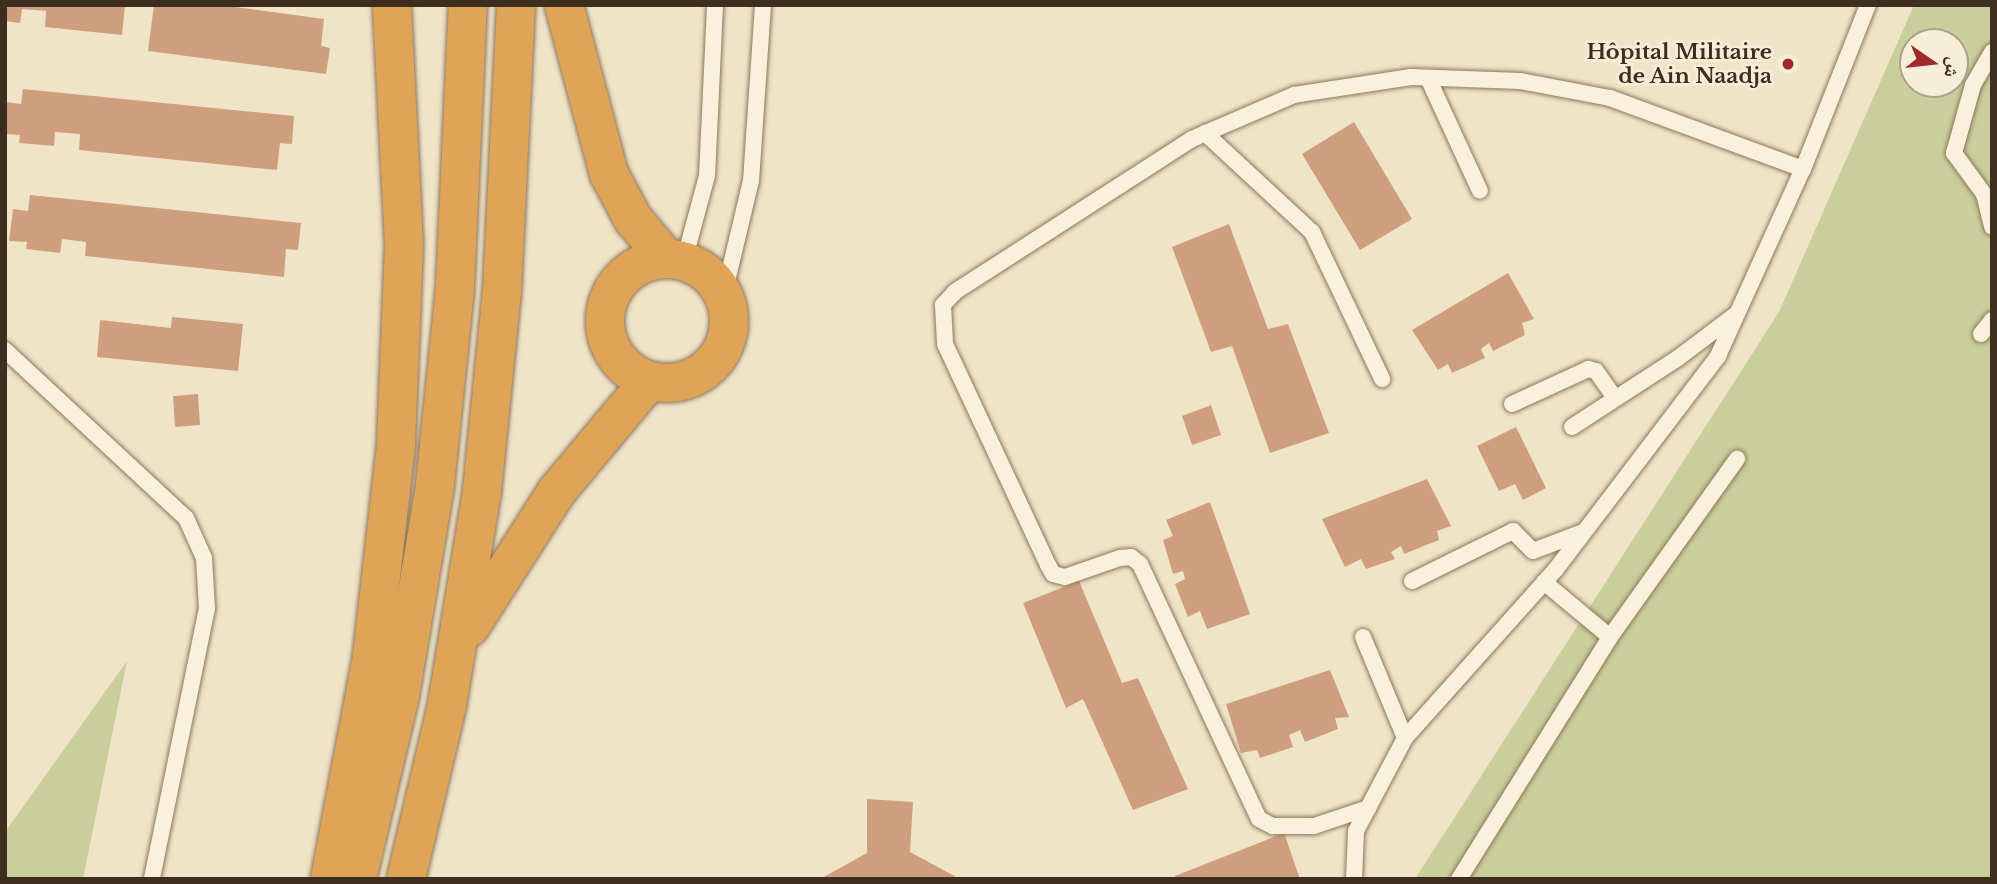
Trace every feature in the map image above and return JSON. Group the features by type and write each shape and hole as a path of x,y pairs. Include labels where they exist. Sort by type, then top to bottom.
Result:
{"highway":[{"path":"330,879 372,656 396,444 404,244 392,5"},
{"path":"357,879 400,695 435,485 456,287 468,5"},
{"path":"406,879 456,653 494,391 516,5"},
{"path":"564,5 609,174 633,219 675,259 700,268 724,294 729,329 715,361 686,381 649,381 634,374 615,355 606,331 605,313 619,281 640,265 675,259"},
{"path":"456,653 527,532 649,381"}],"lane":[{"path":"675,259 707,176 715,5"},
{"path":"724,294 751,181 763,5"},
{"path":"1354,879 1356,831 1405,738 1544,582 1717,356 1803,169 1868,5"},
{"path":"1992,52 1973,85 1954,153 1984,194 1992,227"},
{"path":"1368,808 1314,826 1273,826 1259,819 1140,564 1131,557 1065,577 1053,574 945,344 943,305 955,292 1205,133 1294,95 1428,78 1520,81 1610,98 1803,169"},
{"path":"1428,78 1480,191"},
{"path":"1205,133 1312,232 1382,379"},
{"path":"1572,427 1678,358 1737,313"},
{"path":"1981,334 1992,320"},
{"path":"5,350 186,518 204,558 207,608 152,879"},
{"path":"1512,404 1588,369 1596,371 1615,398"},
{"path":"1459,879 1610,637 1738,459"},
{"path":"1412,581 1513,531 1534,551 1585,531"},
{"path":"1544,582 1610,637"},
{"path":"1363,637 1405,738"}],"green space":[{"path":"1914,5 1992,5 1992,879 1415,879 1779,312 1899,39 1899,98 1969,98 1969,28 1904,28"},
{"path":"127,661 83,879 5,879 5,832"}],"building":[{"path":"5,5 125,5 122,35 45,27 46,11 22,9 20,23 5,21"},
{"path":"154,5 220,5 324,19 321,46 330,48 326,74 148,51"},
{"path":"23,89 294,116 292,144 280,143 277,170 79,150 80,134 55,132 54,146 19,143 20,135 5,134 5,111 6,102 21,104"},
{"path":"1354,122 1412,219 1360,250 1302,154"},
{"path":"30,195 301,223 298,250 286,249 284,277 85,256 86,242 62,239 60,253 26,249 27,242 9,241 13,209 28,211"},
{"path":"1229,224 1268,329 1288,324 1329,433 1270,453 1232,346 1211,352 1172,247"},
{"path":"1508,273 1534,319 1522,323 1525,335 1493,351 1489,343 1481,349 1485,358 1452,373 1448,364 1438,370 1412,330"},
{"path":"172,317 243,324 238,371 97,357 100,320 171,328"},
{"path":"198,394 200,425 175,427 173,396"},
{"path":"1211,405 1221,435 1192,445 1182,416"},
{"path":"1516,427 1546,488 1523,500 1515,484 1499,491 1477,446"},
{"path":"1427,479 1451,526 1437,531 1439,540 1404,554 1401,546 1391,552 1395,559 1366,569 1361,559 1345,567 1322,519"},
{"path":"1210,502 1250,614 1207,629 1200,611 1188,617 1175,584 1185,579 1183,571 1173,574 1163,540 1173,536 1166,520"},
{"path":"1079,581 1122,683 1138,678 1188,789 1133,810 1083,699 1066,708 1023,603"},
{"path":"1330,670 1349,717 1335,718 1338,729 1305,742 1300,730 1289,735 1293,747 1260,758 1257,750 1241,753 1226,704"},
{"path":"867,799 913,802 910,852 960,879 820,879 867,853"},
{"path":"1284,833 1300,879 1176,879 1175,876"}],"place":[{"name":"Hôpital Militaire de Ain Naadja","path":"1788,64"}]}
